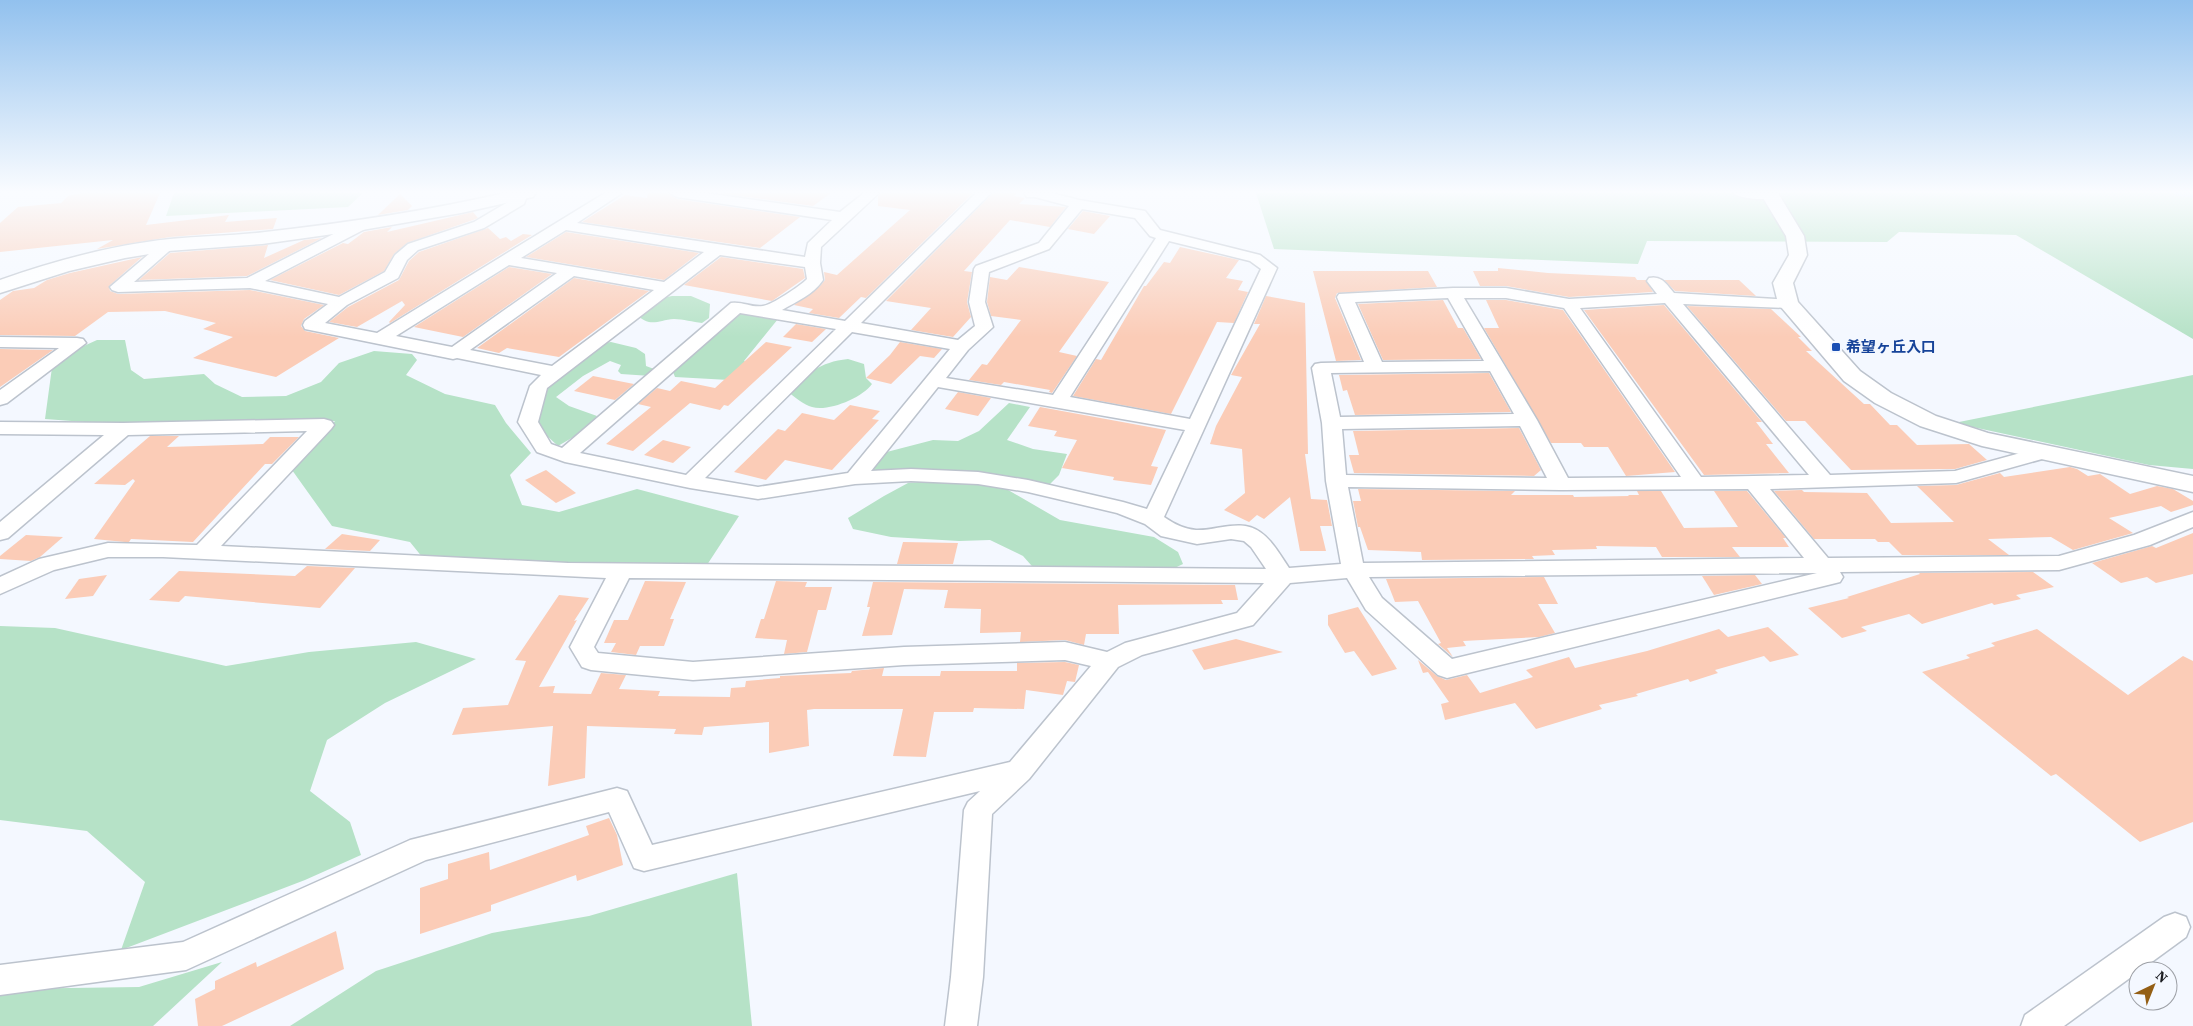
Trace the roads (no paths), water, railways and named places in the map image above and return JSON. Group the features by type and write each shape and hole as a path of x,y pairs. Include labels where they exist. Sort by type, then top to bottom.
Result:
{"street":[{"path":"0,287 62,265 168,245 222,241"},
{"path":"250,283 331,241"},
{"path":"431,241 413,247 400,258 392,275 341,302 311,325 453,354 554,372"},
{"path":"379,339 539,241"},
{"path":"658,241 812,263"},
{"path":"766,312 804,291 815,280 812,263 814,246 819,241"},
{"path":"690,482 934,241"},
{"path":"855,478 932,381 962,346 984,327 977,302 982,269 1044,246 1048,241"},
{"path":"1058,401 1161,241"},
{"path":"1153,519 1269,268 1255,258 1184,241"},
{"path":"1796,241 1798,255 1784,283 1788,303 1852,376 1883,398 1928,421 1982,439 2193,484"},
{"path":"168,245 118,287 250,283 341,302"},
{"path":"716,250 554,372 539,386 528,422 544,448 565,456 690,482 758,493 855,478 912,475 978,478 1028,486 1123,508 1153,519 1169,531 1197,538 1231,532 1251,535 1259,542 1283,576"},
{"path":"507,260 665,287"},
{"path":"453,354 571,272"},
{"path":"1656,281 1668,298 1824,480"},
{"path":"1375,366 1346,297 1452,293 1506,294 1569,304 1668,298 1788,303"},
{"path":"1452,293 1527,420 1561,484"},
{"path":"1569,304 1695,483"},
{"path":"565,456 736,307 962,346"},
{"path":"0,342 77,343 0,399"},
{"path":"1496,366 1321,368 1332,424 1336,481 1353,570 1374,604 1447,669 1832,577 1754,483"},
{"path":"932,381 1058,401 1195,426"},
{"path":"1332,424 1527,420"},
{"path":"0,428 123,429 324,425 203,551"},
{"path":"0,533 123,429"},
{"path":"1336,481 1561,484 1754,483 1956,477 2046,452"},
{"path":"0,586 47,564 108,550 203,551 568,570 1158,576 1283,576 1353,570 2059,563 2142,540 2193,519"},
{"path":"621,570 582,647 591,661 693,671 904,656 1065,651 1109,661"},
{"path":"961,1026 967,977 978,810 1019,771 1109,661 1134,649 1245,619 1283,576"},
{"path":"0,980 186,956 420,850 617,799 644,859 1019,771"},
{"path":"2037,1026 2175,927"}],"place":[{"name":"希望ヶ丘入口","path":"1836,347"}]}
